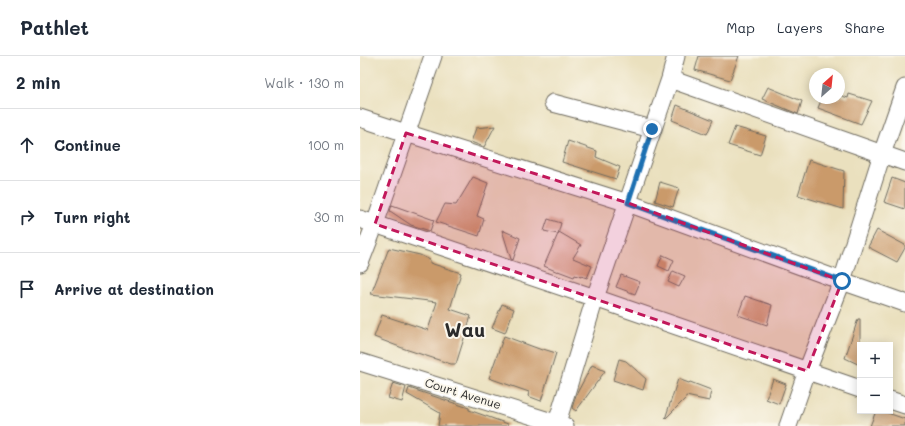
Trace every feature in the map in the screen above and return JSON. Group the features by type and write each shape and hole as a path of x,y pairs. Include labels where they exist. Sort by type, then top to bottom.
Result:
{"street":[{"path":"360,263 368,222 406,133 432,56"},
{"path":"559,425 595,298 670,79 676,56"},
{"path":"670,79 905,162"},
{"path":"788,426 807,371 842,281 882,154 905,88"},
{"path":"553,103 652,129"},
{"path":"360,118 628,203 842,281 905,302"},
{"path":"368,222 595,298 857,389"},
{"name":"Court Avenue","path":"360,362 559,425"},
{"path":"893,401 905,405"}],"highlighted area":[{"path":"406,133 628,203 842,281 807,371 375,224"}],"building":[{"path":"699,56 739,56 730,80 695,70"},
{"path":"768,87 802,101 798,114 762,99"},
{"path":"849,94 872,101 861,124 818,108 820,104 845,104 845,97 848,98"},
{"path":"677,105 713,120 707,134 672,120"},
{"path":"495,126 484,147 471,142 476,128"},
{"path":"735,127 766,136 760,155 728,145"},
{"path":"568,141 597,151 596,157 620,167 616,179 562,162"},
{"path":"809,160 844,171 843,209 798,195"},
{"path":"473,177 488,183 477,216 484,219 479,236 436,222 445,204 456,205"},
{"path":"892,178 905,183 905,209 884,202"},
{"path":"660,182 679,188 673,207 655,201"},
{"path":"392,205 434,220 430,231 411,225 390,211"},
{"path":"548,219 561,223 558,234 544,231"},
{"path":"502,230 520,238 513,260 511,259"},
{"path":"877,230 905,245 905,248 897,262 868,247"},
{"path":"559,232 581,245 573,258 592,266 587,278 575,275 574,277 544,266"},
{"path":"389,248 420,255 430,260 430,263 461,273 450,309 471,316 456,364 451,364 405,349 374,337 382,315 428,330 437,302 371,294"},
{"path":"663,255 674,260 669,271 658,266"},
{"path":"673,271 685,276 679,287 668,282"},
{"path":"621,275 640,282 635,294 616,287"},
{"path":"745,296 772,305 767,325 738,315"},
{"path":"502,304 514,309 505,333 492,328"},
{"path":"858,319 860,319 860,342 857,342 857,364 845,358"},
{"path":"504,336 542,350 556,353 541,401 528,396 529,392 489,378"},
{"path":"619,359 626,361 646,379 643,390 613,380"},
{"path":"592,365 605,371 576,411 572,408 576,395"},
{"path":"678,379 711,390 709,401 686,396 686,398 665,419"},
{"path":"773,379 786,384 779,404 766,399"},
{"path":"393,383 406,387 402,402 388,398"},
{"path":"409,388 469,408 469,410 508,424 507,426 438,426 440,413 407,394"},
{"path":"875,414 891,414 905,419 905,426 870,426"}],"district":[{"name":"Wau","path":"465,330"}],"route":[{"path":"652,129 628,203 842,281"}]}
